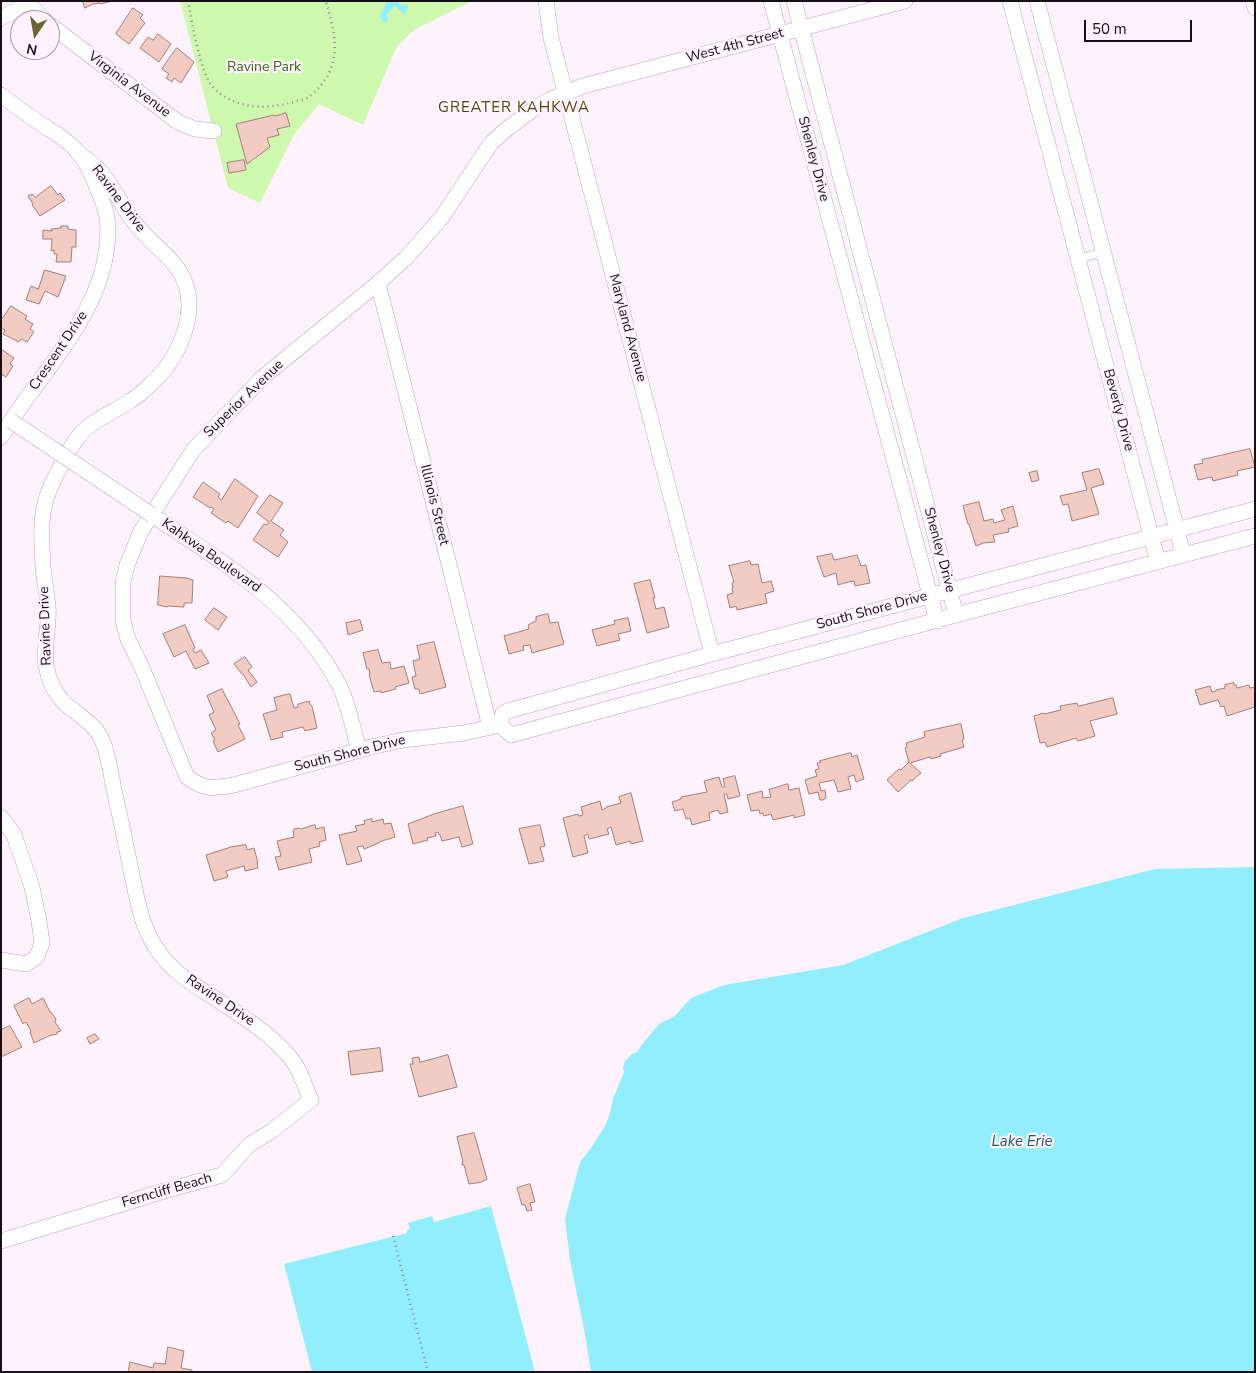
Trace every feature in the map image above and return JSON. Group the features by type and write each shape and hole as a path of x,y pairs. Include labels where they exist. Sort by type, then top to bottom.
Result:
{"street":[{"name":"Maryland Avenue","path":"546,1 551,38 712,654"},
{"name":"Shenley Drive","path":"771,1 956,615"},
{"name":"Shenley Drive","path":"794,1 937,621"},
{"name":"West 4th Street","path":"566,93 583,86 905,1"},
{"name":"Beverly Drive","path":"1010,1 1158,562"},
{"name":"Beverly Drive","path":"1037,1 1183,555"},
{"path":"1253,1 1255,8"},
{"path":"1,18 27,2"},
{"name":"Virginia Avenue","path":"60,33 178,122 195,129 214,131"},
{"name":"Superior Avenue","path":"202,786 187,777 143,670 128,639 123,621 123,582 127,564 141,531 194,449 217,424 263,377 406,258 442,217 491,143 534,109 566,93"},
{"name":"Crescent Drive","path":"1,95 62,138 77,152 94,182 106,215 108,232 103,270 90,304 43,378 6,418 1,437"},
{"name":"Ravine Drive","path":"77,152 99,170 139,230 178,270 189,296 182,337 175,355 154,382 131,400 94,421 81,433 56,474 45,503 42,521 43,568 49,625 45,660 49,680 60,699 90,724 103,741 138,908 152,942 162,957 189,982 262,1030 289,1056 298,1070 310,1100"},
{"name":"Illinois Street","path":"378,283 495,726"},
{"name":"Kahkwa Boulevard","path":"6,418 234,570 277,604 320,653 339,686 347,705 358,751"},
{"name":"South Shore Drive","path":"495,726 503,713 712,654 1255,509"},
{"name":"South Shore Drive","path":"202,786 213,788 234,785 403,740 448,736 495,726 510,735 1255,536"},
{"path":"1,817 14,836 32,887 42,943 37,957 26,964 1,960"},
{"name":"Ferncliff Beach","path":"1,1240 222,1175 249,1146 273,1130 310,1100"}],"lane":[{"path":"1078,259 1103,252"}],"path":[{"path":"188,1 203,71 213,88 226,98 260,107 287,104 306,99 320,88 332,66 335,45 326,1"},
{"path":"393,1236 428,1372"}],"green space":[{"name":"Ravine Park","path":"180,1 472,1 414,30 397,46 363,125 319,104 295,133 260,203 228,188"}],"water":[{"path":"387,1 399,1 400,5 408,5 407,11 404,14 395,6 387,14 388,21 384,22 380,17"},
{"name":"Lake Erie","path":"1255,867 1255,1372 591,1372 570,1260 565,1219 580,1162 606,1124 613,1099 624,1072 625,1061 637,1052 660,1023 674,1017 691,998 724,985 843,965 963,918 1155,869"},
{"path":"491,1206 535,1372 312,1372 284,1264 407,1233 407,1230 410,1229 408,1223 432,1216 434,1222"}],"building":[{"path":"83,1 112,1 93,4 85,8"},
{"path":"133,8 143,15 140,18 145,23 129,44 116,34"},
{"path":"158,34 171,44 159,62 140,48 148,37 153,40"},
{"path":"177,48 194,62 181,83 174,78 172,82 166,78 169,74 162,69"},
{"path":"286,113 290,126 277,129 279,135 267,138 270,147 247,164 236,124"},
{"path":"244,160 246,170 229,173 227,163"},
{"path":"51,186 65,200 40,216 28,196 32,194 35,197"},
{"path":"61,226 68,226 68,229 76,230 76,247 72,247 71,262 56,262 57,254 54,254 54,250 51,251 52,239 43,239 43,230 52,231 51,229 61,228"},
{"path":"45,270 66,276 58,297 45,291 39,304 26,300 31,286 38,289"},
{"path":"11,306 27,316 25,319 33,324 30,329 34,332 27,342 21,339 19,342 3,334 5,330 1,328 1,321"},
{"path":"1,349 14,358 10,364 13,366 6,377 1,374"},
{"path":"1250,449 1255,467 1237,471 1238,475 1213,481 1212,477 1198,480 1194,465 1203,463 1202,460"},
{"path":"1099,469 1104,484 1091,488 1099,514 1072,521 1068,504 1063,505 1060,496 1087,490 1082,473"},
{"path":"1037,471 1039,480 1032,482 1029,473"},
{"path":"235,479 258,496 238,528 211,513 214,509 193,497 203,482 220,494 218,497 221,500"},
{"path":"270,495 283,503 271,521 284,530 280,535 288,542 278,557 253,540 264,524 267,525 269,522 257,513"},
{"path":"979,502 984,521 993,519 994,523 1005,520 1001,510 1013,506 1018,526 1008,529 1009,532 993,535 995,542 976,546 963,506"},
{"path":"832,554 834,560 857,555 861,566 866,565 870,583 855,586 854,581 838,585 836,573 824,577 817,557"},
{"path":"750,561 751,565 758,564 762,583 771,581 774,591 765,594 767,603 737,610 736,606 730,608 727,595 733,593 732,583 734,582 729,566"},
{"path":"160,576 193,580 192,603 184,603 184,607 158,605"},
{"path":"650,580 656,609 664,607 669,627 647,633 634,584"},
{"path":"214,608 227,617 218,630 205,620"},
{"path":"548,614 550,623 558,622 564,644 532,653 530,645 523,646 524,650 509,654 504,636 529,629 528,625 536,621 536,617"},
{"path":"628,618 631,631 618,634 620,640 597,646 592,630 615,624 614,621"},
{"path":"360,620 363,630 348,635 346,623"},
{"path":"185,625 195,648 193,649 195,653 201,650 209,663 195,669 186,651 174,657 163,634"},
{"path":"434,642 446,687 420,694 419,689 415,689 412,677 416,676 413,661 420,659 417,646"},
{"path":"378,650 382,663 390,662 391,669 404,666 409,683 381,693 381,691 374,692 363,653"},
{"path":"245,657 252,667 248,670 257,682 251,687 234,664"},
{"path":"1234,683 1237,688 1249,685 1250,688 1255,687 1255,707 1227,716 1224,706 1221,707 1218,700 1200,705 1195,690 1210,686 1212,692 1225,688 1225,685"},
{"path":"222,689 240,724 238,725 245,739 218,752 211,733 216,730 209,715 214,712 207,696"},
{"path":"290,694 294,708 298,707 298,704 309,701 317,728 305,731 303,727 282,732 283,737 271,740 263,714 277,710 274,698"},
{"path":"1113,698 1117,714 1090,721 1095,736 1078,741 1076,738 1047,747 1045,742 1040,743 1034,716 1061,710 1060,706 1077,703 1078,706"},
{"path":"961,724 964,747 940,754 941,756 931,759 930,757 910,763 921,773 898,792 887,780 909,762 905,748 907,747 906,743 925,737 924,732"},
{"path":"851,753 852,757 857,755 864,779 856,782 854,775 848,777 851,789 838,792 834,780 819,783 821,791 825,790 826,798 823,800 820,800 818,792 809,794 805,780 817,776 815,770 819,769 817,763"},
{"path":"735,776 740,796 728,799 727,794 724,794 728,812 720,814 718,810 709,813 710,820 692,825 690,818 686,819 683,809 675,811 672,802 681,799 681,797 707,792 704,781 719,777 722,787 725,787 723,779"},
{"path":"788,784 789,790 799,788 805,815 794,818 794,815 773,820 771,814 764,816 763,813 760,814 759,810 751,811 747,795 762,791 763,798 771,797 769,790"},
{"path":"631,793 643,841 631,844 630,841 616,845 611,827 607,829 609,834 589,839 588,834 584,836 588,853 573,857 563,818 578,814 579,816 583,815 581,807 600,801 602,810 621,803 619,797"},
{"path":"463,806 473,844 462,847 459,837 442,841 438,832 435,833 436,836 427,838 428,840 413,844 408,824"},
{"path":"372,819 372,822 383,819 384,824 391,823 395,837 364,849 363,846 357,847 362,861 347,865 339,835 357,831 355,826 365,824 364,821"},
{"path":"315,825 316,829 324,827 326,840 319,842 320,846 309,849 312,862 279,870 275,857 281,856 277,841 294,837 294,829"},
{"path":"540,825 545,846 540,847 544,861 529,864 519,829"},
{"path":"246,845 247,850 254,848 258,868 245,871 244,866 226,871 228,877 214,881 206,855 231,847"},
{"path":"29,998 32,1004 43,998 61,1031 34,1043 31,1031 26,1022 23,1024 14,1006"},
{"path":"10,1026 22,1047 1,1057 1,1030"},
{"path":"95,1034 99,1039 90,1044 87,1038"},
{"path":"380,1048 383,1071 351,1075 348,1052"},
{"path":"448,1055 457,1087 419,1097 410,1064 413,1064 412,1058 419,1057 420,1062"},
{"path":"474,1133 487,1179 482,1182 469,1184 464,1165 462,1165 463,1162 457,1137"},
{"path":"530,1184 535,1202 530,1203 532,1210 527,1211 525,1205 522,1205 517,1188"},
{"path":"168,1347 184,1351 181,1368 192,1370 192,1372 128,1372 130,1362 153,1368 154,1363 165,1364"}],"district":[{"name":"GREATER KAHKWA","path":"514,108"}]}
